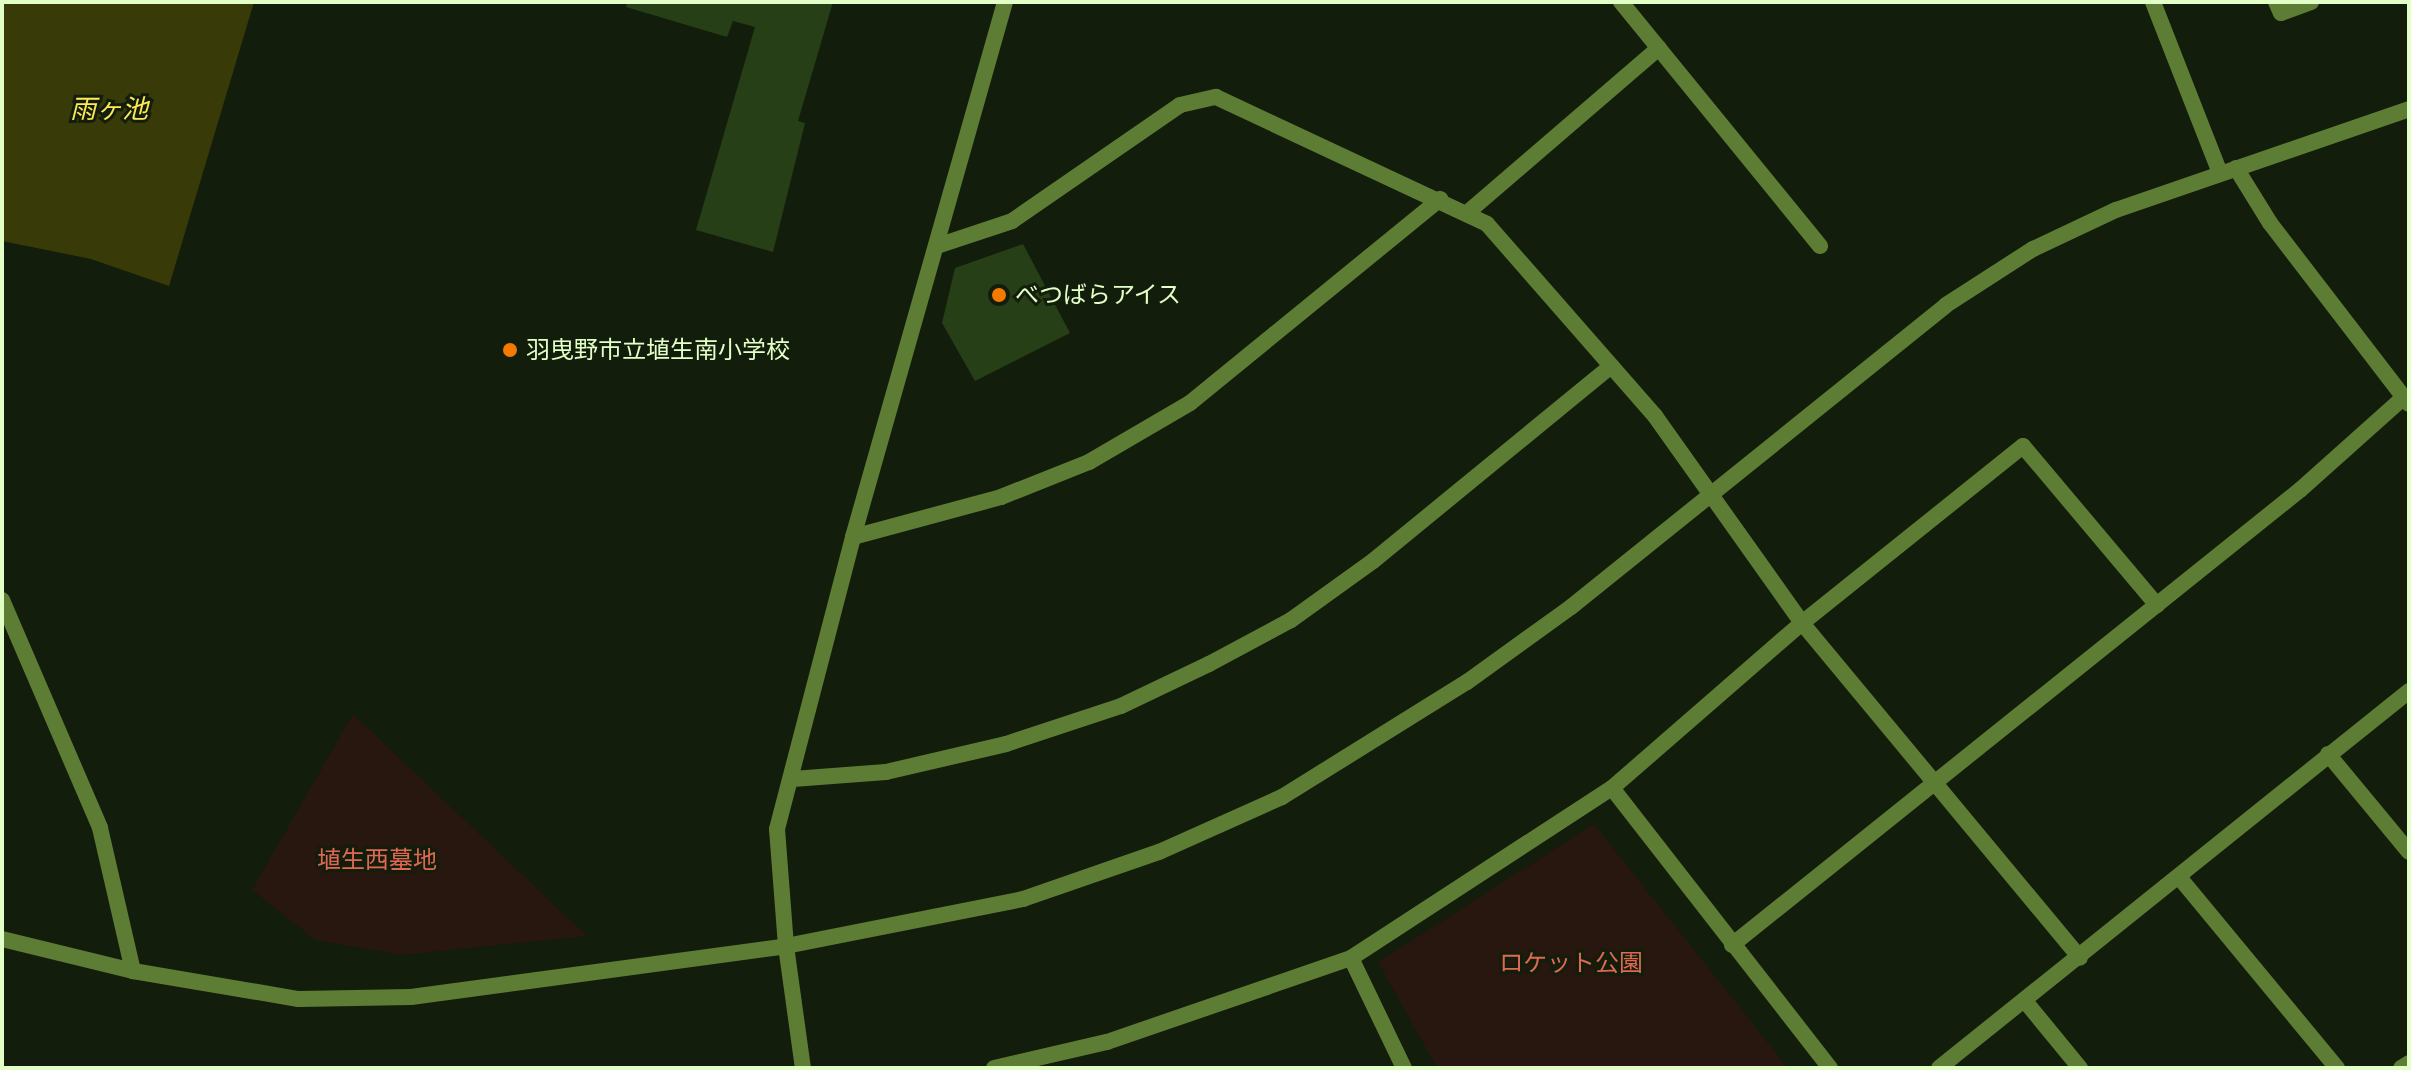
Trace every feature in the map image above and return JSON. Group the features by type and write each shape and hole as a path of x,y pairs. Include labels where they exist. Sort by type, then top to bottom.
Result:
{"street":[{"path":"803,1068 786,946 777,829 793,779 853,537 1005,2"},
{"path":"1621,2 1820,246"},
{"path":"1732,945 2300,490 2406,400 2228,171 2153,2"},
{"path":"2276,2 2281,13 2311,2"},
{"path":"1467,213 1659,48"},
{"path":"937,246 1012,221 1180,105 1216,97 1440,199 1487,224 1611,366 1712,494 1802,623 1938,782 2080,958"},
{"path":"2,939 133,971 299,999 411,997 786,946 1023,899 1159,852 1282,797 1467,682 1712,494 1946,305 2033,249 2116,210 2409,109"},
{"path":"853,537 1001,497 1089,462 1190,403 1440,199"},
{"path":"793,779 886,772 1006,744 1121,706 1209,664 1291,620 1373,561 1611,366"},
{"path":"994,1068 1107,1042 1351,958 1612,788 1802,623 2023,446 2157,605"},
{"path":"2,600 100,828 118,889 133,971"},
{"path":"1939,1068 2080,958 2409,691"},
{"path":"2328,754 2409,852"},
{"path":"1612,788 1830,1068"},
{"path":"2179,877 2337,1068"},
{"path":"1351,958 1404,1068"},
{"path":"2025,1001 2080,1068"},
{"path":"2401,1068 2409,1063"}],"green space":[{"name":"埴生西墓地","path":"353,714 587,936 402,955 315,940 252,890"},
{"name":"ロケット公園","path":"1594,824 1788,1068 1437,1068 1378,962"}],"water":[{"name":"雨ヶ池","path":"2,2 254,2 169,286 91,259 2,241"}],"building":[{"path":"627,2 833,2 798,121 805,123 773,252 696,230 755,27 733,21 727,37 626,7"},
{"name":"べつばらアイス","path":"1023,244 1070,333 975,381 942,323 955,268"}],"place":[{"name":"べつばらアイス","path":"999,295"},
{"name":"羽曳野市立埴生南小学校","path":"510,350"}]}
